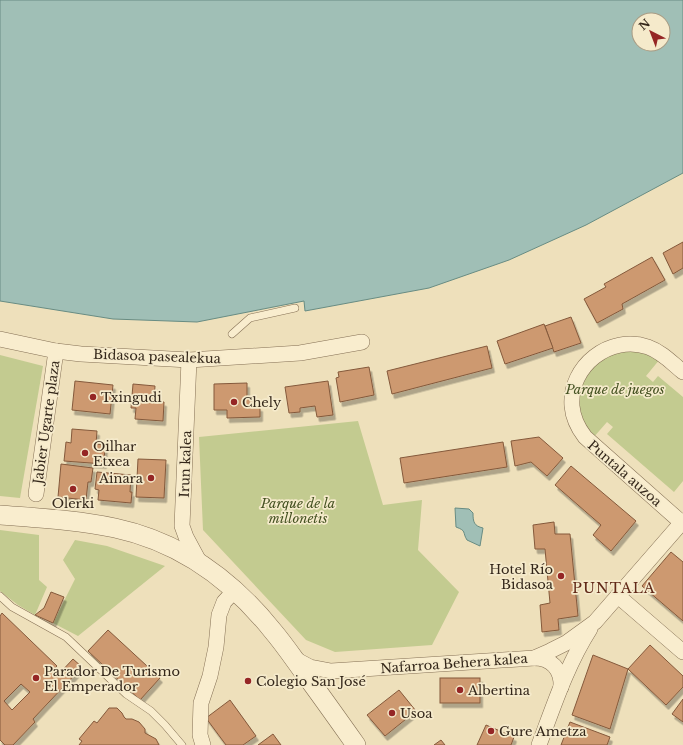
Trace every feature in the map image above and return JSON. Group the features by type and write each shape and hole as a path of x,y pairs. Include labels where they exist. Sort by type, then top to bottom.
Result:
{"street":[{"name":"Bidasoa pasealekua","path":"0,340 56,351 81,354 189,360 300,353 362,342"},
{"name":"Puntala auzoa","path":"682,522 585,437 576,422 572,406 575,384 579,374 594,357 614,346 625,344 647,347 662,355 683,372"},
{"name":"Jabier Ugarte plaza","path":"36,494 56,351"},
{"name":"Irun kalea","path":"189,360 182,526 200,563"},
{"path":"0,515 68,521 115,528 160,543 200,563 236,590 269,626 356,745"},
{"name":"Nafarroa Behera kalea","path":"293,657 310,667 331,671 534,658 566,643 595,622 682,522"},
{"path":"203,745 200,735 201,703 210,676 216,647 219,615 224,602 236,590"},
{"path":"618,596 683,652"},
{"path":"539,745 561,687 576,653 595,622"},
{"path":"534,658 545,659 554,666 560,676 561,687"}],"lane":[{"path":"232,334 250,318 295,308"},
{"path":"2,598 12,607 66,638 126,694 151,711 182,745"}],"green space":[{"name":"Parque de juegos","path":"635,350 660,359 646,376 653,382 658,376 683,397 683,481 674,492 607,434 613,427 607,422 593,438 579,416 578,396 584,376 606,355"},
{"path":"0,355 43,366 20,498 0,496"},
{"name":"Parque de la millonetis","path":"358,421 383,505 422,500 418,550 459,592 432,645 335,652 306,640 203,530 199,437"},
{"path":"0,530 39,535 39,580 47,587 35,615 18,605 0,591"},
{"path":"75,540 107,546 165,566 78,636 53,623 75,579 63,560"}],"water":[{"path":"0,0 683,0 683,173 586,225 509,260 429,288 305,311 304,301 197,322 113,319 0,301"},
{"path":"455,508 469,509 473,513 475,523 483,528 480,546 467,540 463,531 456,527"}],"building":[{"path":"683,242 683,268 673,274 663,253"},
{"path":"652,257 665,280 622,304 623,309 597,323 584,299 606,287 604,284"},
{"path":"571,317 581,343 554,352 545,326"},
{"path":"544,324 553,348 505,364 497,341"},
{"path":"487,346 492,368 392,394 387,371"},
{"path":"369,367 374,395 340,402 336,378 339,377 338,372"},
{"name":"Txingudi","path":"75,381 113,385 110,414 72,410"},
{"path":"328,381 333,415 317,417 315,406 300,408 300,412 289,413 285,387"},
{"name":"Chely","path":"247,383 247,397 253,397 254,407 260,407 260,417 227,418 227,410 214,410 214,384"},
{"path":"133,384 155,386 154,401 164,402 163,421 135,419 136,408 131,408"},
{"name":"Oilhar Etxea","path":"72,429 97,431 96,444 105,445 104,464 64,461 66,442 71,443"},
{"path":"539,437 563,458 547,476 531,462 515,466 511,441"},
{"path":"503,442 507,467 404,483 400,458"},
{"name":"Ainara","path":"138,459 166,460 164,498 136,497"},
{"name":"Olerki","path":"61,464 93,468 91,482 88,482 86,500 58,497"},
{"path":"571,466 636,521 611,551 593,535 601,525 555,485"},
{"path":"97,472 131,475 131,503 98,500 99,490 95,489"},
{"name":"Hotel Río Bidasoa","path":"554,522 555,534 570,534 578,616 558,619 559,630 542,632 540,605 550,603 545,549 535,549 533,525"},
{"path":"671,552 683,562 683,621 642,586"},
{"path":"51,592 64,597 53,623 35,615 44,608"},
{"name":"Parador De Turismo El Emperador","path":"2,613 57,666 53,670 58,675 73,659 82,667 33,719 35,722 13,745 5,745 0,740 0,616","holes":["21,684 30,692 12,710 4,701"]},
{"path":"108,630 160,678 140,700 88,651"},
{"path":"650,645 683,676 683,687 666,705 628,669"},
{"path":"593,655 628,669 610,729 572,715"},
{"name":"Albertina","path":"440,678 480,678 480,703 440,703"},
{"name":"Usoa","path":"399,690 416,711 385,736 367,715"},
{"path":"683,699 683,722 672,714"},
{"path":"230,700 256,736 243,745 226,745 206,718"},
{"path":"109,708 117,708 126,719 132,719 139,722 145,729 145,733 156,739 159,745 79,745 82,741 79,739 94,721 97,723"},
{"path":"570,722 610,737 607,745 561,745"},
{"name":"Gure Ametza","path":"486,725 514,737 511,745 477,745"},
{"path":"273,734 281,745 258,745"},
{"path":"441,740 445,745 434,745"}],"place":[{"name":"Txingudi","path":"93,397"},
{"name":"Chely","path":"234,402"},
{"name":"Oilhar Etxea","path":"85,453"},
{"name":"Ainara","path":"151,478"},
{"name":"Olerki","path":"73,489"},
{"name":"Hotel Río Bidasoa","path":"561,576"},
{"name":"Parador De Turismo El Emperador","path":"36,678"},
{"name":"Colegio San José","path":"248,681"},
{"name":"Albertina","path":"460,690"},
{"name":"Usoa","path":"392,713"},
{"name":"Gure Ametza","path":"491,731"}],"district":[{"name":"PUNTALA","path":"614,588"}]}
